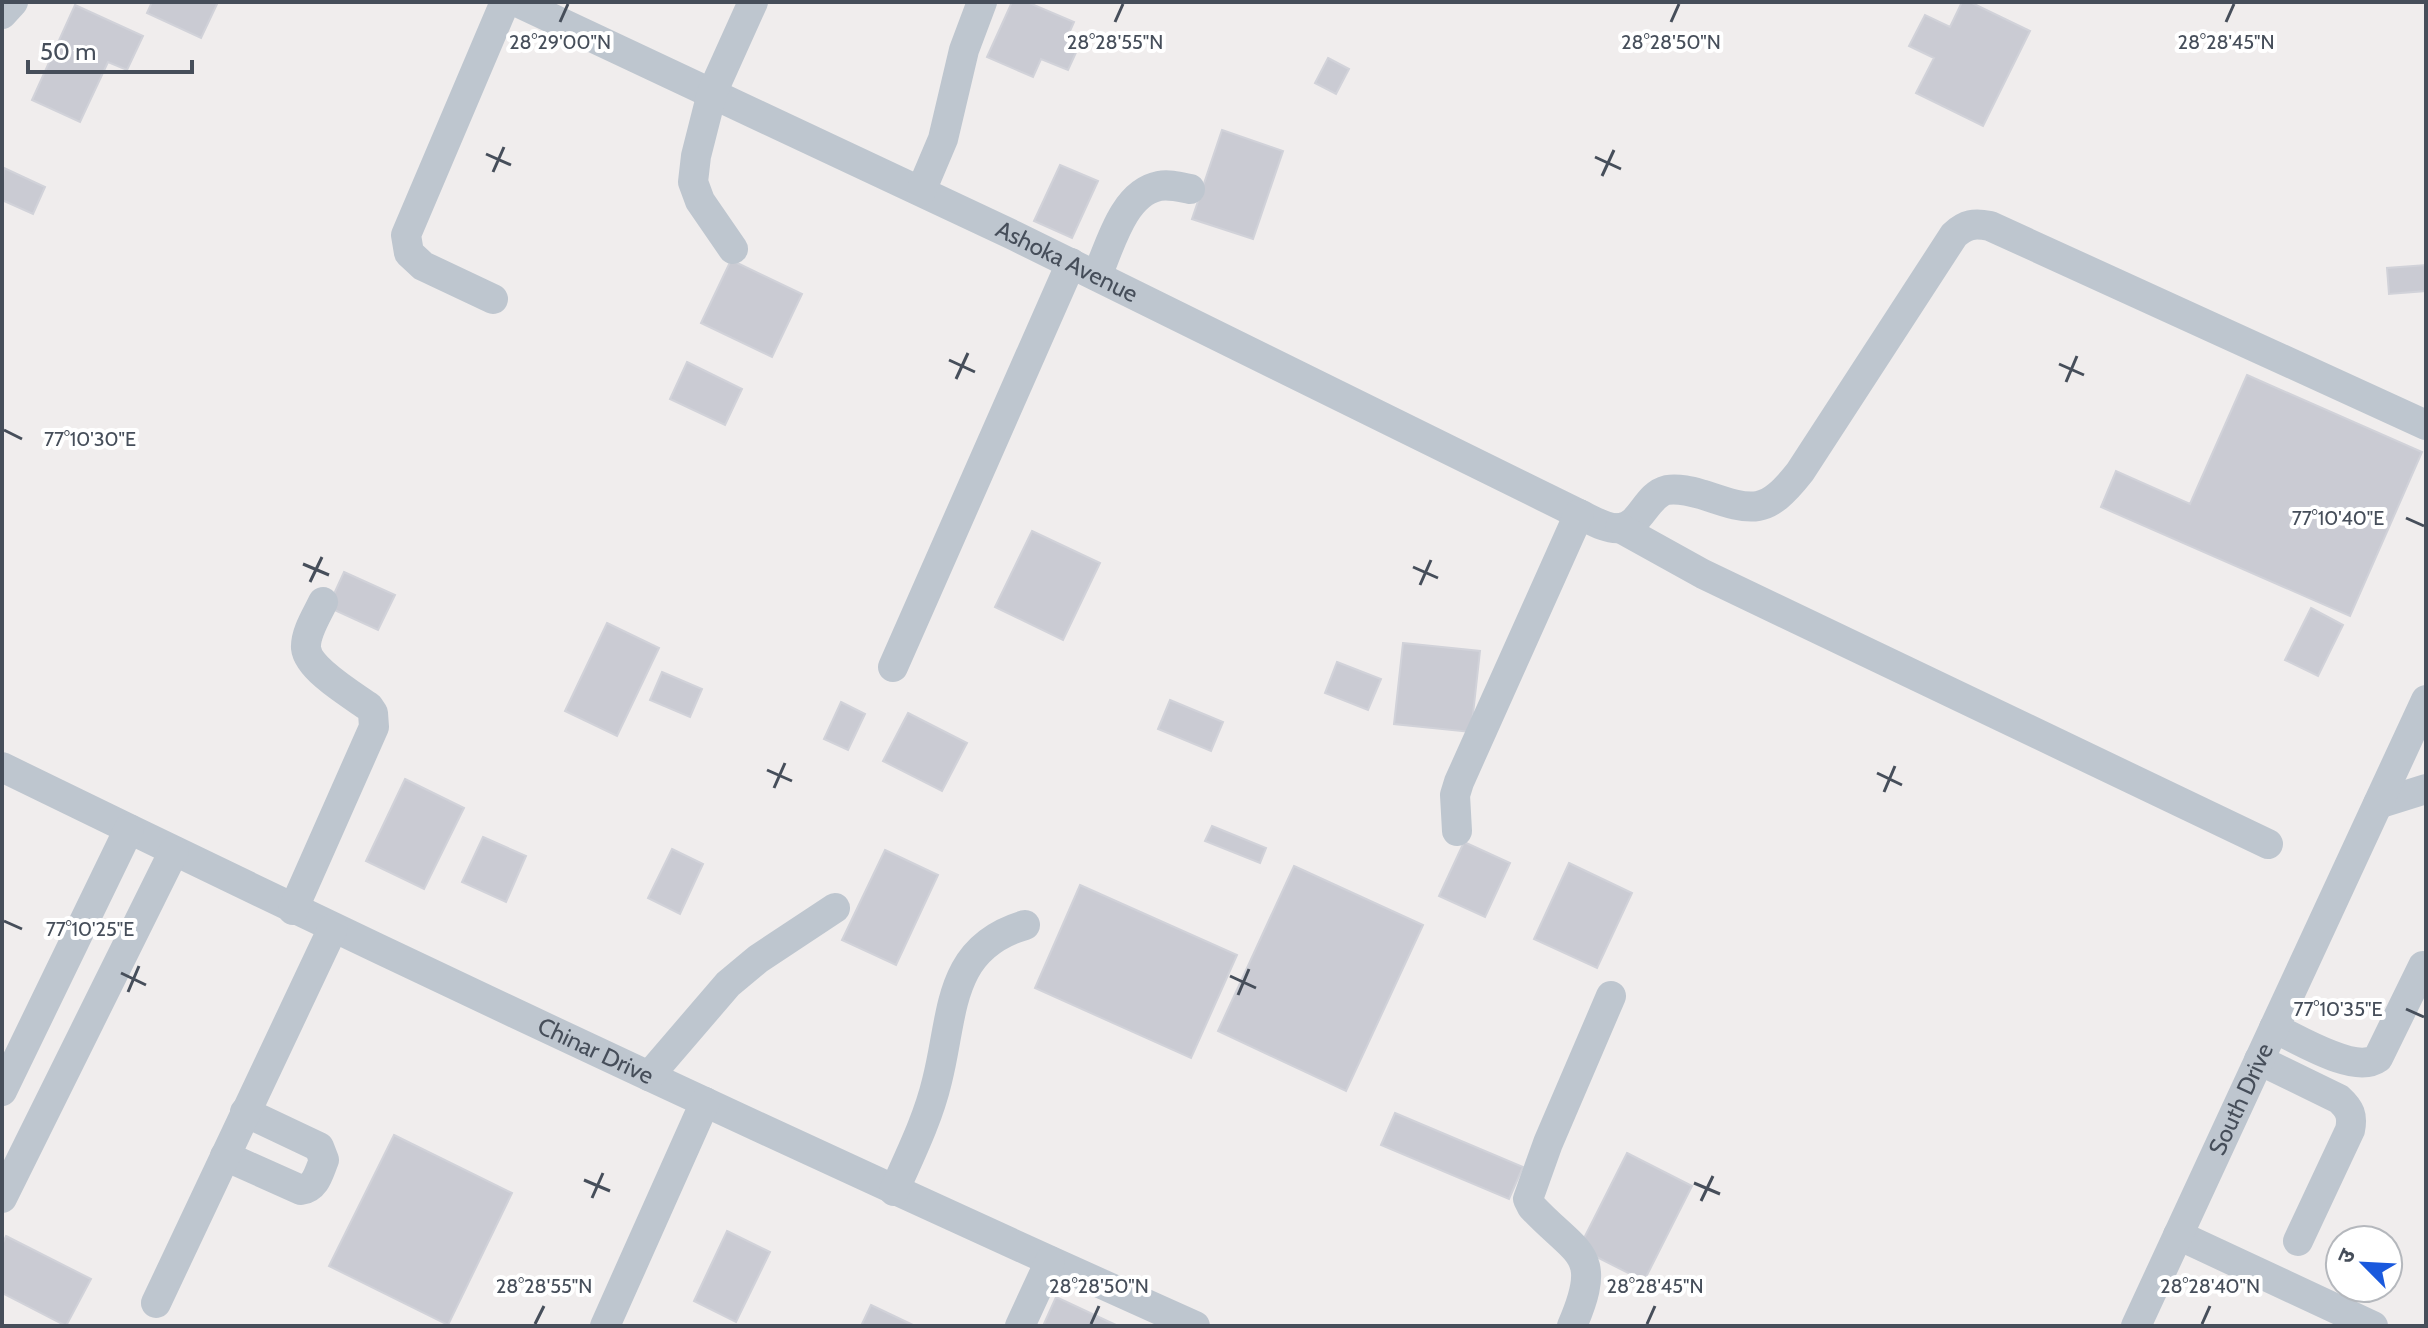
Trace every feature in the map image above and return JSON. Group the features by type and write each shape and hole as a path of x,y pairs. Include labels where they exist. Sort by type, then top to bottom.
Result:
{"street":[{"path":"2,14 13,2"},
{"path":"493,299 423,266 409,253 406,235 505,2"},
{"name":"Ashoka Avenue","path":"517,2 548,9 712,93 1084,269 1579,514 1616,528 1703,574 2268,844"},
{"path":"733,249 700,201 693,182 696,156 712,93 753,2"},
{"path":"921,191 943,139 964,50 982,2"},
{"path":"893,667 1084,269 1142,193 1160,186 1190,189"},
{"path":"1616,528 1634,520 1652,498 1668,490 1695,492 1752,508 1768,503 1783,493 1800,472 1954,235 1963,226 1976,223 1990,226 2426,425"},
{"path":"1457,831 1455,795 1459,782 1579,514"},
{"path":"293,910 374,727 373,713 369,707 310,662 306,650 307,639 323,602"},
{"name":"South Drive","path":"2136,1326 2426,700"},
{"name":"Chinar Drive","path":"2,767 293,910 894,1191 1195,1326"},
{"path":"2378,804 2426,789"},
{"path":"2,1091 129,829"},
{"path":"2,1198 174,851"},
{"path":"649,1076 728,984 758,959 835,908"},
{"path":"894,1191 938,1080 949,1014 959,985 972,959 991,939 1004,931 1025,925"},
{"path":"156,1303 333,928"},
{"path":"2274,1028 2351,1063 2371,1063 2378,1058 2423,966"},
{"path":"1572,1326 1587,1282 1586,1260 1532,1207 1528,1199 1548,1143 1611,996"},
{"path":"2259,1060 2339,1099 2349,1109 2352,1120 2298,1241"},
{"path":"605,1326 705,1102"},
{"path":"225,1156 301,1190 311,1187 317,1179 324,1160 319,1147 245,1112"},
{"path":"2178,1235 2373,1326"},
{"path":"1020,1326 1050,1261"}],"building":[{"path":"152,2 218,2 201,38 147,13"},
{"path":"1012,2 1027,2 1074,22 1066,40 1079,46 1068,70 1041,59 1033,77 987,57"},
{"path":"1962,2 1970,2 2030,31 1983,126 1916,93 1934,58 1909,46 1925,15 1950,27"},
{"path":"75,5 143,36 127,70 108,62 80,122 32,100"},
{"path":"1328,58 1349,69 1336,94 1315,83"},
{"path":"1222,130 1283,151 1253,239 1192,219"},
{"path":"1060,165 1098,181 1072,238 1034,221"},
{"path":"4,168 45,187 33,214 2,200"},
{"path":"731,260 802,294 772,357 701,323"},
{"path":"2426,265 2426,291 2389,294 2387,268"},
{"path":"687,362 742,389 725,425 670,399"},
{"path":"2247,375 2422,452 2350,616 2101,507 2116,471 2190,504"},
{"path":"1032,531 1100,563 1063,640 995,607"},
{"path":"344,572 395,595 378,630 328,607"},
{"path":"2311,608 2343,625 2318,676 2285,660"},
{"path":"607,623 659,648 617,736 565,711"},
{"path":"1403,643 1480,651 1471,732 1394,724"},
{"path":"1337,662 1381,679 1368,710 1325,693"},
{"path":"662,672 702,689 690,717 650,700"},
{"path":"1170,700 1223,722 1211,751 1158,729"},
{"path":"841,702 865,714 848,750 824,739"},
{"path":"908,713 967,743 942,791 883,761"},
{"path":"405,779 464,808 424,889 366,861"},
{"path":"1212,826 1266,848 1260,863 1205,841"},
{"path":"483,837 526,856 506,902 462,882"},
{"path":"1464,842 1510,863 1485,917 1439,896"},
{"path":"672,849 703,864 680,914 648,898"},
{"path":"885,850 938,875 896,965 842,940"},
{"path":"1569,863 1632,893 1597,968 1534,939"},
{"path":"1294,866 1423,925 1346,1091 1218,1031"},
{"path":"1080,885 1237,955 1191,1058 1035,988"},
{"path":"1395,1113 1523,1167 1509,1199 1381,1145"},
{"path":"394,1135 512,1193 448,1325 329,1266"},
{"path":"1627,1153 1692,1186 1644,1281 1579,1248"},
{"path":"727,1231 770,1252 736,1322 694,1301"},
{"path":"6,1236 91,1279 66,1326 2,1293 2,1245"},
{"path":"1056,1297 1118,1326 1043,1326"},
{"path":"871,1305 915,1326 861,1326"}]}
